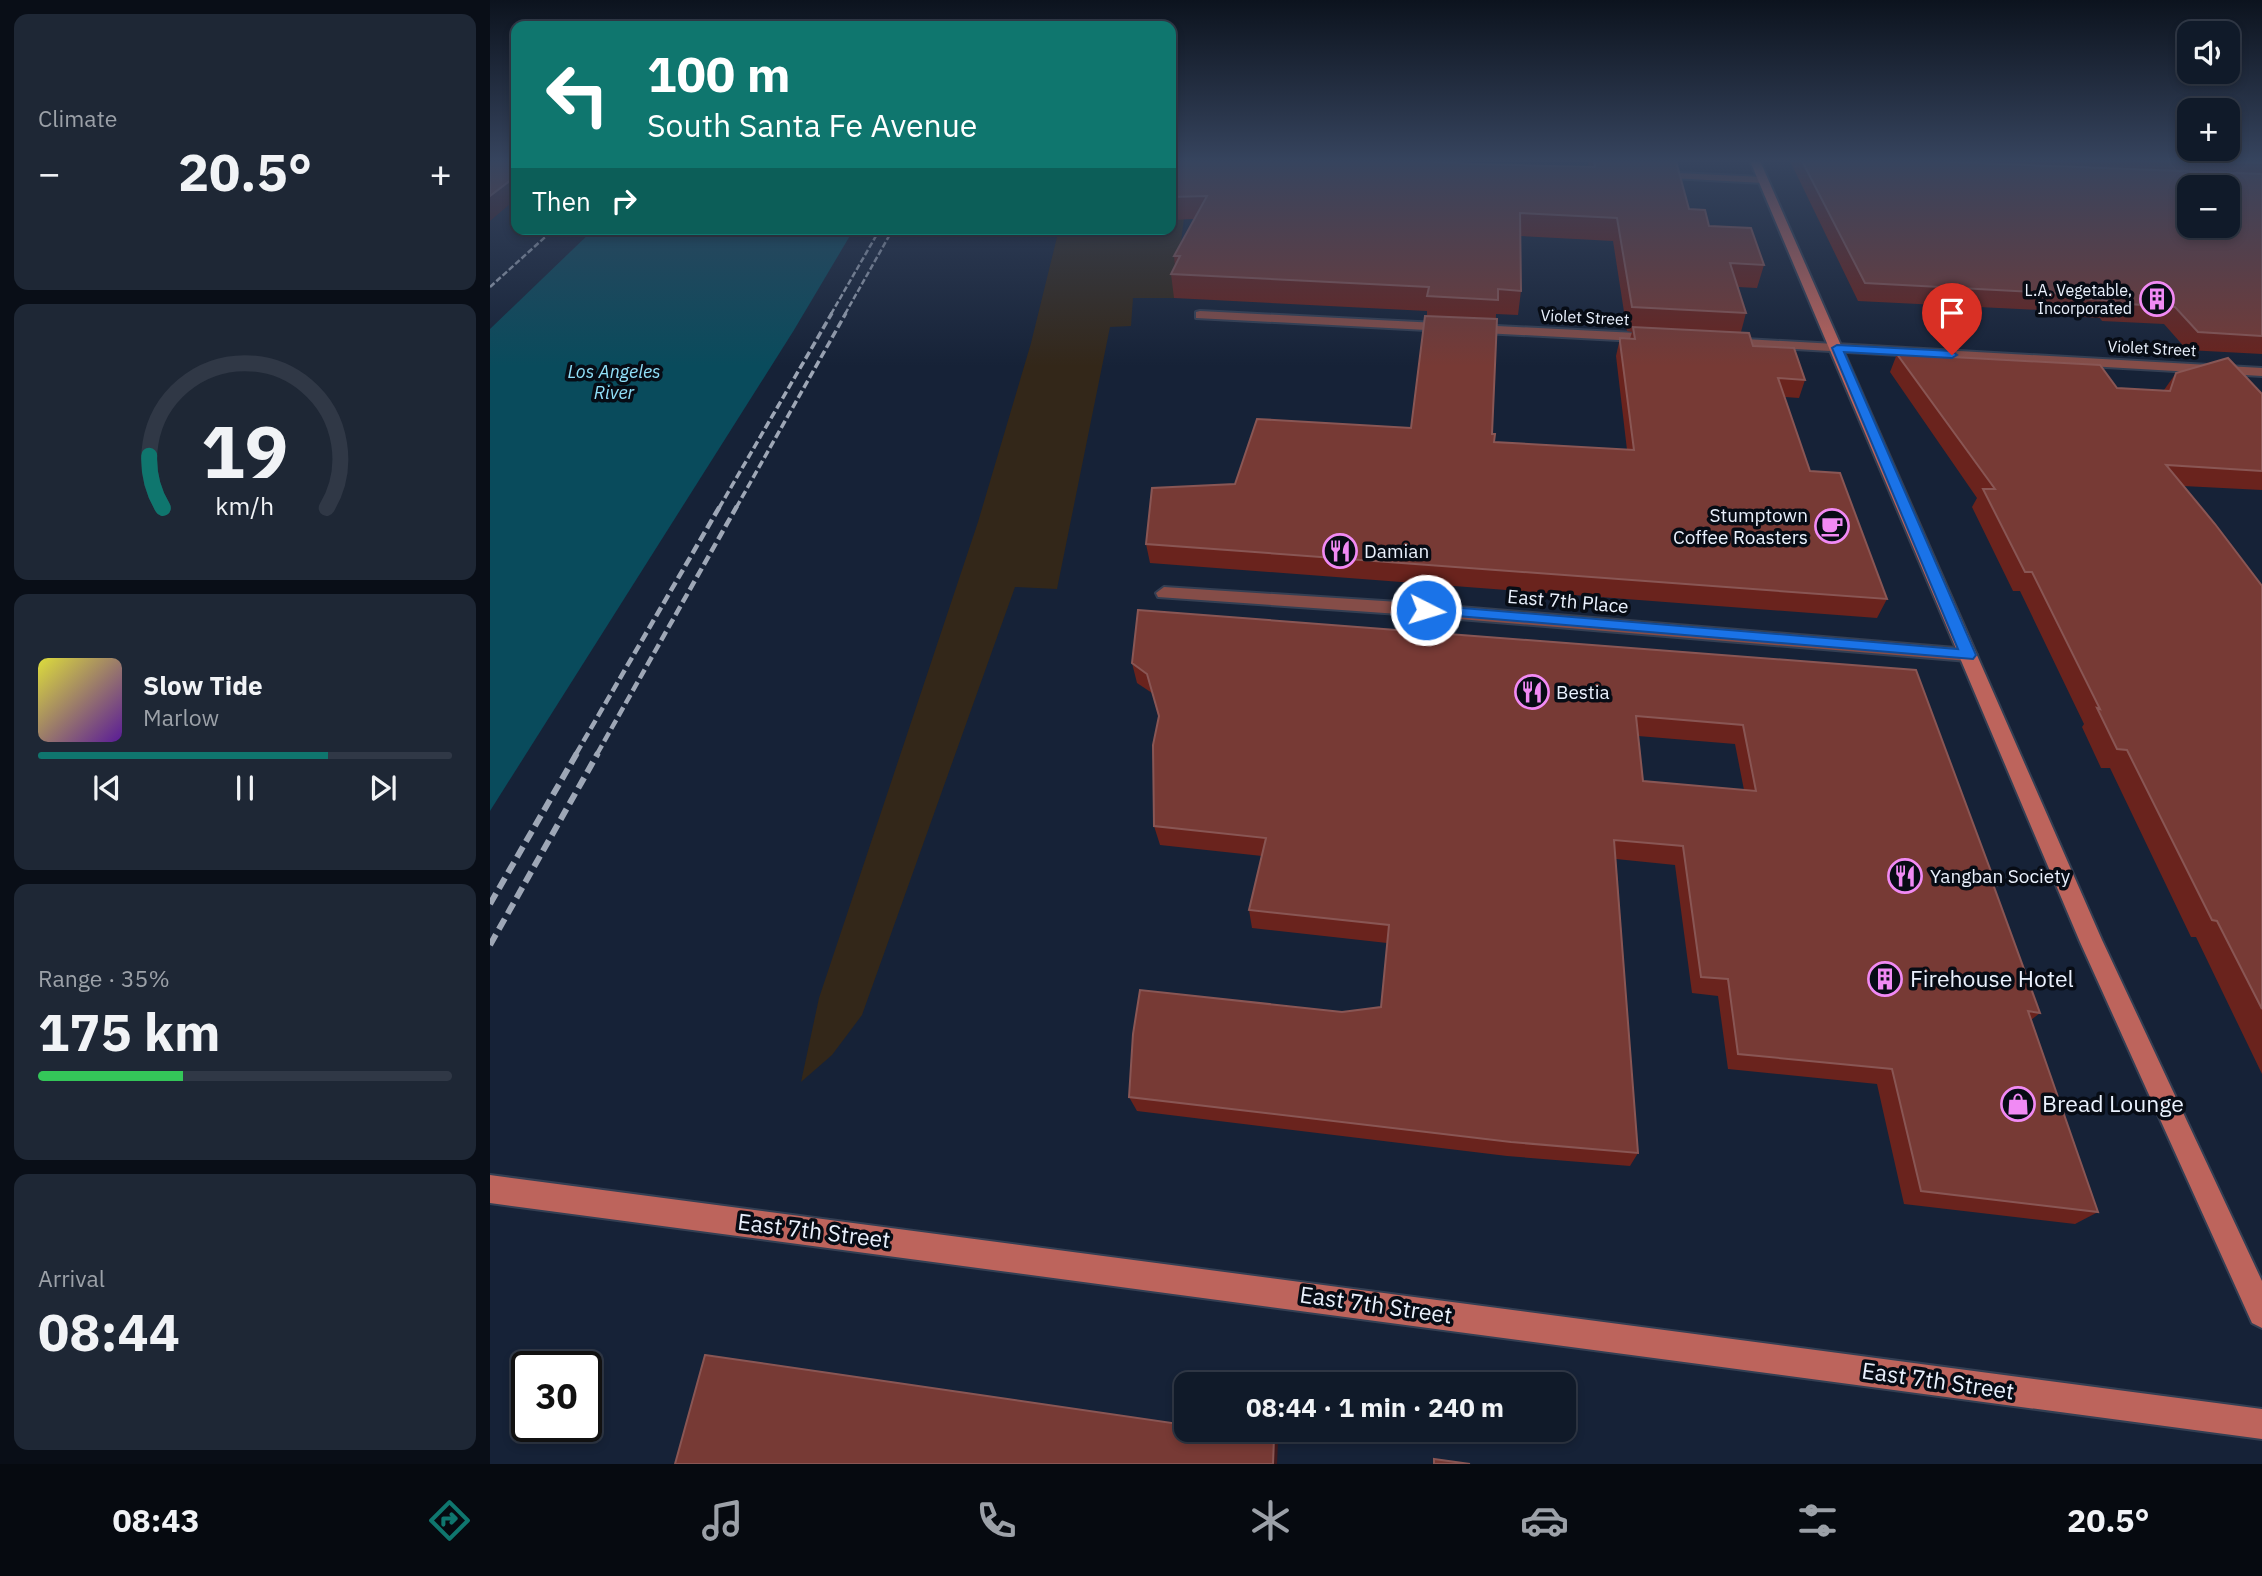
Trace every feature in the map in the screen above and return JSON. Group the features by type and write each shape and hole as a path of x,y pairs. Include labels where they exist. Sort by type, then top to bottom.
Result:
{"main road":[{"path":"1785,229 2091,942 2262,1313"},
{"name":"East 7th Street","path":"490,1189 2262,1424"}],"street":[{"name":"Violet Street","path":"1200,315 1670,339"},
{"name":"Violet Street","path":"1710,341 2262,372"},
{"name":"East 7th Place","path":"1164,593 1399,608 1968,655"}],"shaded area":[{"path":"1176,229 1183,229 1174,298 1133,298 1131,326 1110,327 1057,589 1015,587 862,1015 832,1055 801,1082 819,998 978,522 1031,343 1058,235 1176,235"}],"water":[{"name":"Los Angeles River","path":"588,235 850,235 794,330 490,811 490,329"}],"building":[{"path":"1189,229 1520,229 1521,291 1498,289 1498,300 1427,296 1429,287 1171,274 1180,256 1174,256"},
{"path":"1619,229 1751,229 1764,265 1730,263 1746,313 1632,307"},
{"path":"1837,229 2177,229 2177,238 2240,238 2240,229 2262,229 2262,336 2198,332 2175,307 2073,298 2070,294 1865,283"},
{"path":"1425,316 1497,319 1492,434 1495,434 1494,442 1634,450 1620,342 1620,338 1635,339 1633,327 1749,333 1753,346 1794,348 1805,380 1778,378 1810,471 1840,473 1887,599 1146,544 1152,488 1235,484 1257,419 1411,428"},
{"path":"1897,354 2100,365 2117,388 2170,391 2176,373 2228,358 2262,394 2262,471 2166,465 2262,586 2262,1009 2217,921 2212,920 2127,750 2117,749 2032,572 2025,572 1983,489 1995,489"},
{"path":"1138,610 1916,670 1996,885 1993,884 2040,1013 2028,1011 2098,1212 1921,1191 1892,1069 1738,1054 1728,979 1701,977 1683,846 1614,840 1638,1153 1511,1142 1129,1097 1133,1034 1140,990 1342,1012 1381,1007 1389,925 1249,910 1266,838 1154,826 1153,745 1159,716 1147,674 1132,663","holes":["1636,716 1743,725 1756,791 1643,781"]},
{"path":"705,1355 1174,1423 1174,1442 1274,1442 1273,1464 675,1464"},
{"path":"1434,1459 1470,1464 1434,1464"}],"railway":[{"path":"490,287 547,235"},
{"path":"831,314 877,235"},
{"path":"845,314 890,235"},
{"path":"719,508 832,313"},
{"path":"736,508 846,313"},
{"path":"576,754 720,506"},
{"path":"597,754 737,506"},
{"path":"490,904 577,753"},
{"path":"490,945 598,753"}],"place":[{"name":"L.A. Vegetable, Incorporated","path":"2157,299"},
{"name":"Stumptown Coffee Roasters","path":"1832,526"},
{"name":"Damian","path":"1340,551"},
{"name":"Bestia","path":"1532,692"},
{"name":"Yangban Society","path":"1905,876"},
{"name":"Firehouse Hotel","path":"1885,979"},
{"name":"Bread Lounge","path":"2018,1104"}],"route":[{"path":"1426,610 1968,655 1837,348 1952,355"}]}
